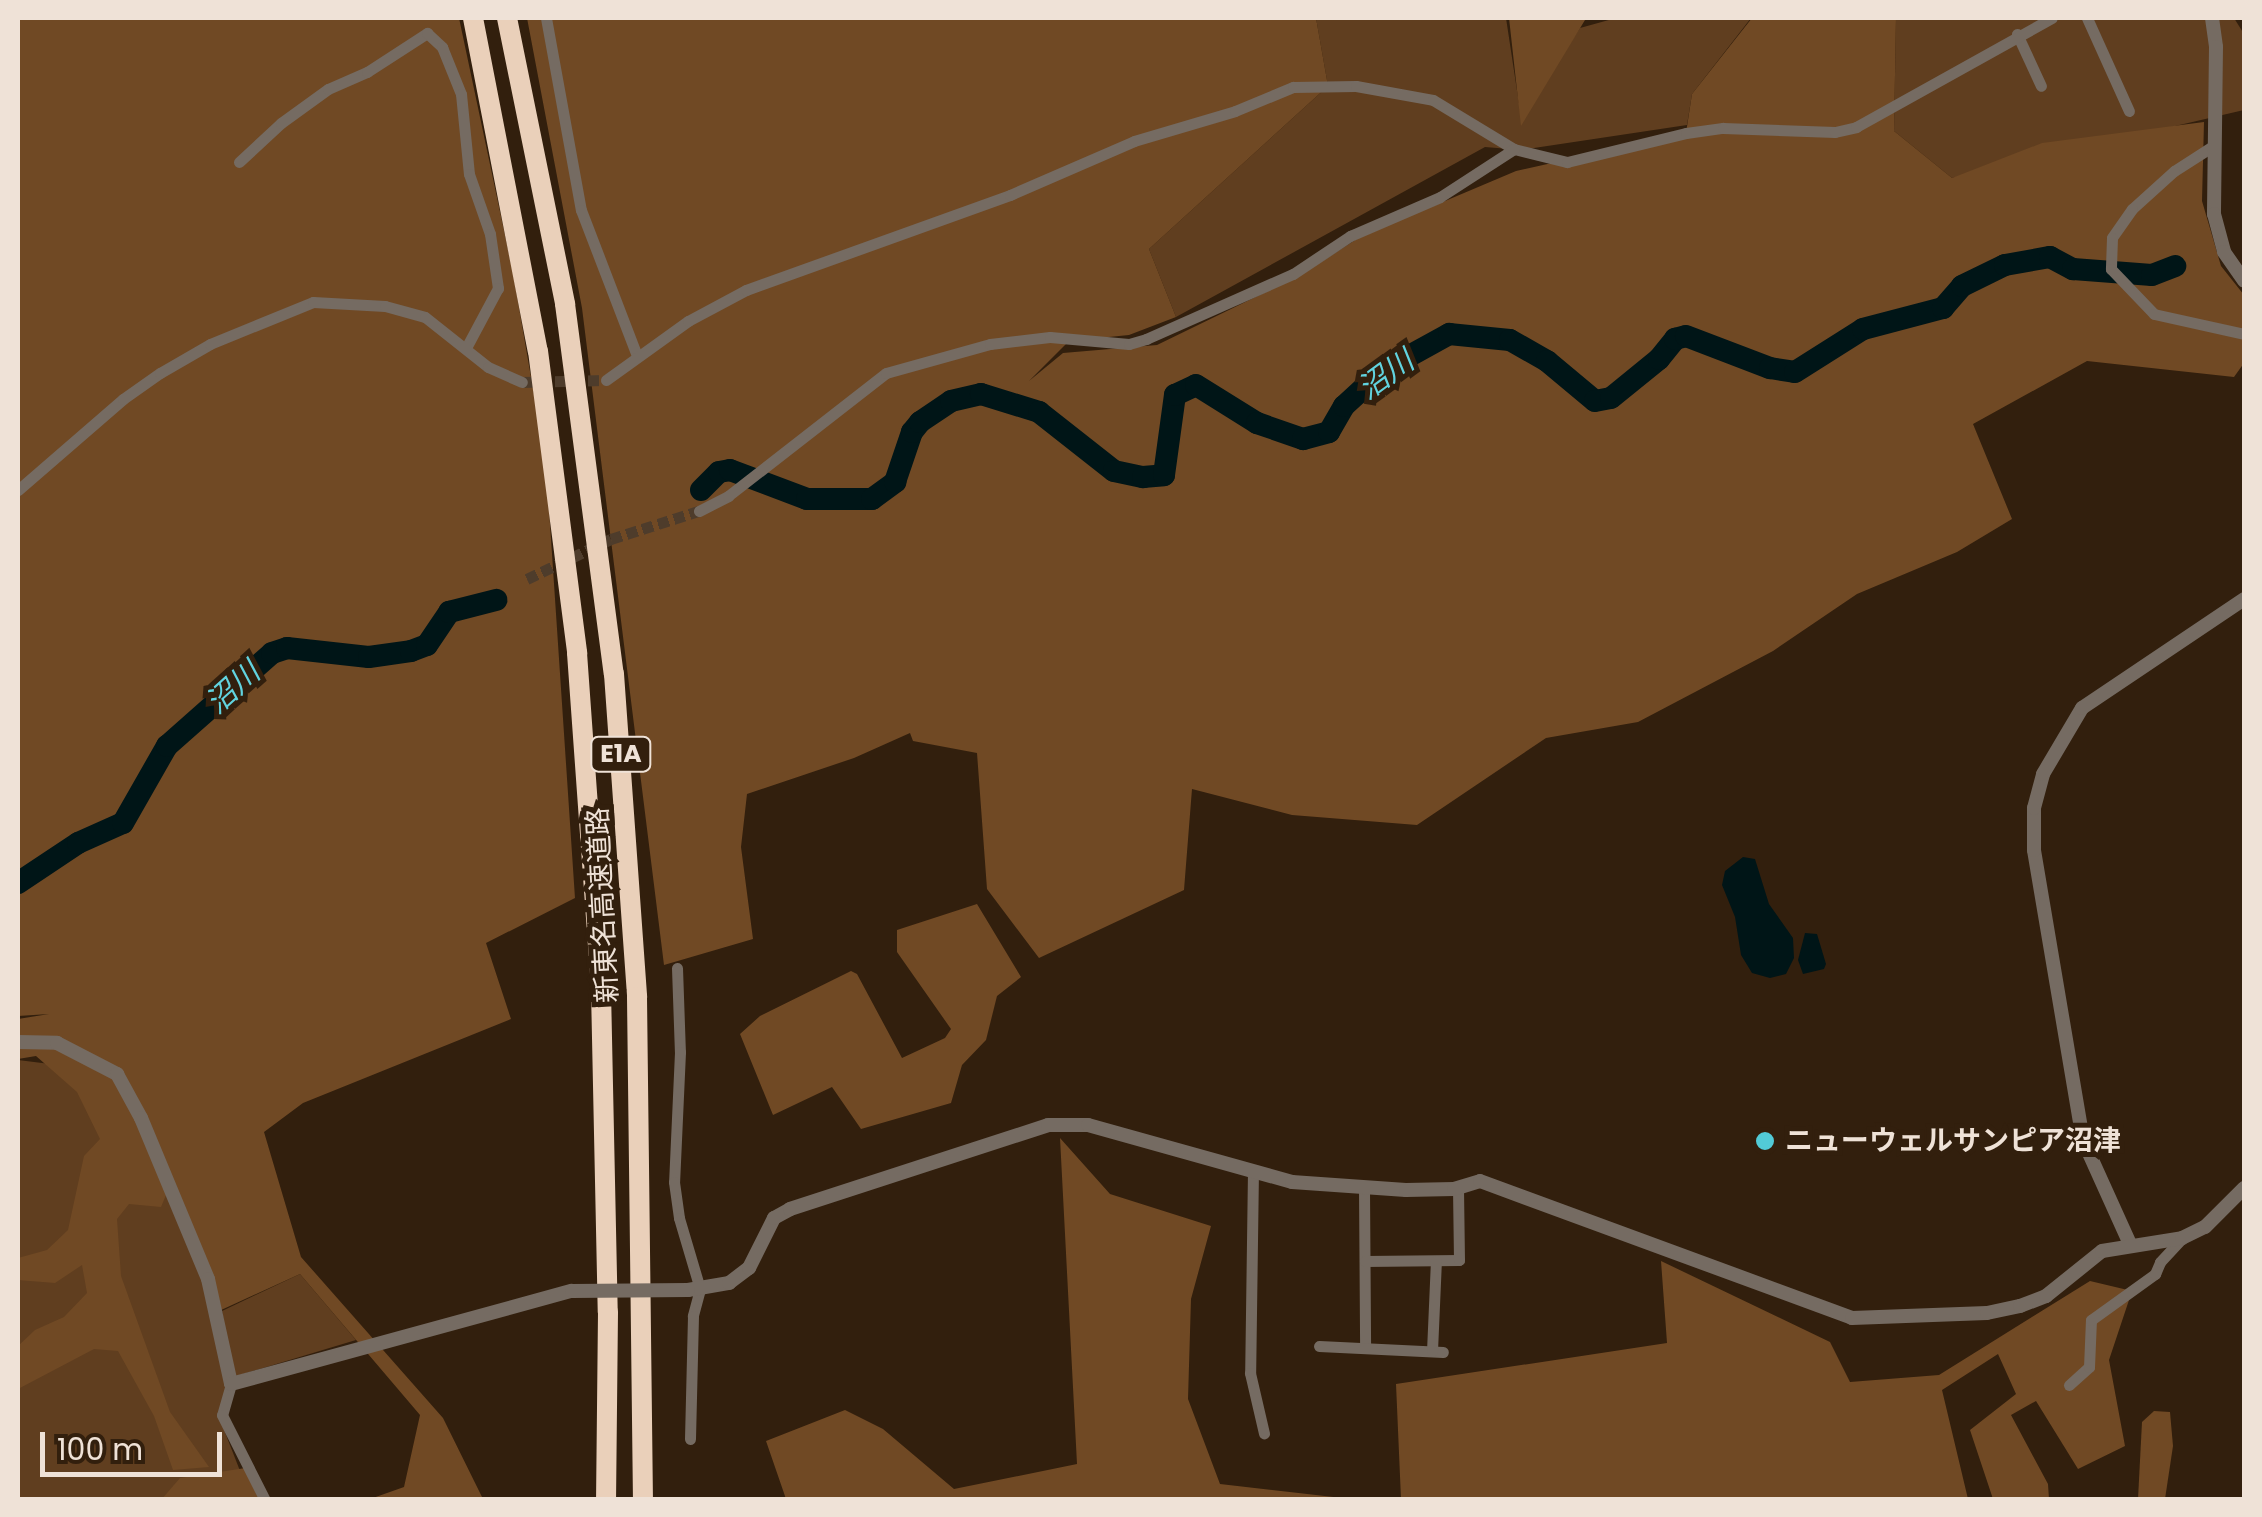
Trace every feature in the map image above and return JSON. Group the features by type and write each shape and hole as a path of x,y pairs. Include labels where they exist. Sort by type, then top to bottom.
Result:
{"highway":[{"name":"新東名高速道路","path":"473,18 536,334 578,672 601,1010 608,1312 606,1500"},
{"name":"新東名高速道路","path":"507,18 565,304 616,693 637,997 643,1500"}],"street":[{"path":"546,18 582,210 637,356"},
{"path":"606,380 688,321 746,290 1010,195 1134,140 1235,111 1293,87 1356,86 1433,100 1514,148 1568,162 1723,128 1834,132 1890,111 2017,34 2052,18"},
{"path":"2087,18 2129,112"},
{"path":"2212,18 2216,47 2212,146 2217,234 2244,281"},
{"path":"239,162 281,123 328,89 368,72 427,32 442,48 461,94 469,174 490,234 498,288 467,346"},
{"path":"2017,34 2041,86"},
{"path":"2212,146 2174,171 2132,209 2112,238 2112,269 2154,314 2244,334"},
{"path":"699,512 728,496 872,384 902,366 990,344 1050,337 1129,344 1146,339 1293,274 1350,236 1440,197 1514,148"},
{"path":"18,490 123,399 160,373 210,344 312,302 385,306 414,313 467,346 488,366 522,382"},
{"path":"2130,1244 2083,1140 2034,850 2034,808 2043,774 2082,708 2244,598"},
{"path":"676,968 680,1052 674,1182 694,1290 690,1439"},
{"path":"18,1042 57,1043 117,1074 141,1118 208,1279 231,1384 222,1415 265,1500"},
{"path":"231,1384 572,1291 694,1290 729,1283 749,1268 774,1218 790,1209 1048,1126 1088,1125 1292,1182 1364,1188 1458,1187 1480,1181 1852,1318 1987,1313 2020,1306 2046,1296 2102,1251 2182,1238 2205,1227 2244,1188"},
{"path":"1253,1170 1250,1373 1264,1433"},
{"path":"1365,1261 1459,1260 1458,1187"},
{"path":"1364,1188 1366,1348"},
{"path":"2069,1385 2088,1368 2091,1320 2155,1274 2160,1262 2182,1238"},
{"path":"1319,1346 1438,1352 1436,1260"}],"shaded area":[{"path":"18,18 459,18 513,273 546,464 575,898 486,943 511,1019 303,1103 264,1132 301,1257 443,1418 483,1499 370,1499 404,1487 420,1415 300,1274 219,1311 169,1188 161,1207 129,1204 117,1219 121,1276 170,1412 209,1467 173,1470 154,1416 118,1351 94,1349 18,1389 18,1346 35,1330 64,1317 87,1293 82,1265 55,1283 18,1280 18,1258 47,1250 68,1230 84,1156 100,1139 77,1092 36,1056 18,1059 18,1019 49,1014 18,1016"},
{"path":"527,18 1316,18 1328,86 1149,249 1176,317 1129,335 1069,341 1029,381 1063,353 1157,345 1299,276 1360,237 1516,171 1686,133 1692,94 1752,18 1896,18 1894,131 1952,178 2042,143 2204,122 2202,201 2221,266 2244,295 2244,363 2234,377 2087,361 1973,424 2012,519 1957,552 1857,594 1773,651 1638,722 1546,738 1417,825 1292,815 1192,789 1184,890 1039,958 987,889 977,753 913,741 910,733 854,758 747,794 741,847 753,939 664,965 582,308"},
{"path":"1316,18 1506,18 1521,117 1580,28 1616,18 1751,18 1692,94 1687,125 1521,150 1485,147 1176,317 1149,249 1328,86"},
{"path":"1509,18 1597,18 1585,20 1521,126"},
{"path":"1896,18 2234,18 2244,34 2244,110 1952,178 1894,131"},
{"path":"1743,857 1755,859 1769,904 1793,938 1794,958 1786,974 1770,978 1752,973 1741,955 1735,917 1722,885 1725,871"},
{"path":"977,904 1021,977 997,996 986,1040 962,1065 951,1103 861,1129 832,1087 773,1115 740,1034 760,1016 851,971 857,974 902,1058 945,1038 951,1029 897,952 897,930"},
{"path":"1805,933 1817,934 1826,964 1824,969 1803,974 1798,960"},
{"path":"18,1060 114,1072 203,1282 229,1390 219,1417 251,1499 18,1499"},
{"path":"1060,1138 1110,1194 1211,1226 1191,1299 1188,1399 1220,1484 1351,1499 786,1499 766,1441 845,1410 883,1429 954,1489 1077,1464"},
{"path":"1661,1261 1830,1342 1850,1382 1939,1375 2090,1281 2132,1291 2109,1360 2125,1446 2078,1469 2036,1401 2011,1415 2048,1484 2049,1499 1993,1499 1970,1430 2016,1394 1998,1354 1942,1390 1968,1499 1401,1499 1396,1384 1667,1343"},
{"path":"300,1274 356,1340 233,1377 222,1311"},
{"path":"2154,1411 2170,1412 2173,1446 2165,1499 2138,1499 2142,1422"},
{"path":"252,1467 260,1500 161,1500 180,1478"}],"waterway":[{"name":"沼川","path":"701,490 719,472 730,470 807,499 872,499 895,482 912,432 920,422 951,401 981,394 1039,412 1114,471 1143,477 1164,475 1175,395 1196,385 1257,423 1303,439 1329,432 1344,406 1382,371 1449,334 1510,340 1547,361 1595,401 1611,398 1659,359 1675,339 1686,336 1770,368 1795,372 1863,329 1943,308 1962,286 2005,265 2050,257 2073,269 2152,275 2175,266"},
{"name":"沼川","path":"18,883 78,843 123,823 167,746 272,653 287,648 369,657 411,651 427,645 449,612 496,600"}],"tunnel":[{"path":"522,382 606,380"},
{"path":"527,579 611,539 699,511"}],"place":[{"name":"ニューウェルサンピア沼津","path":"1765,1141"}]}
